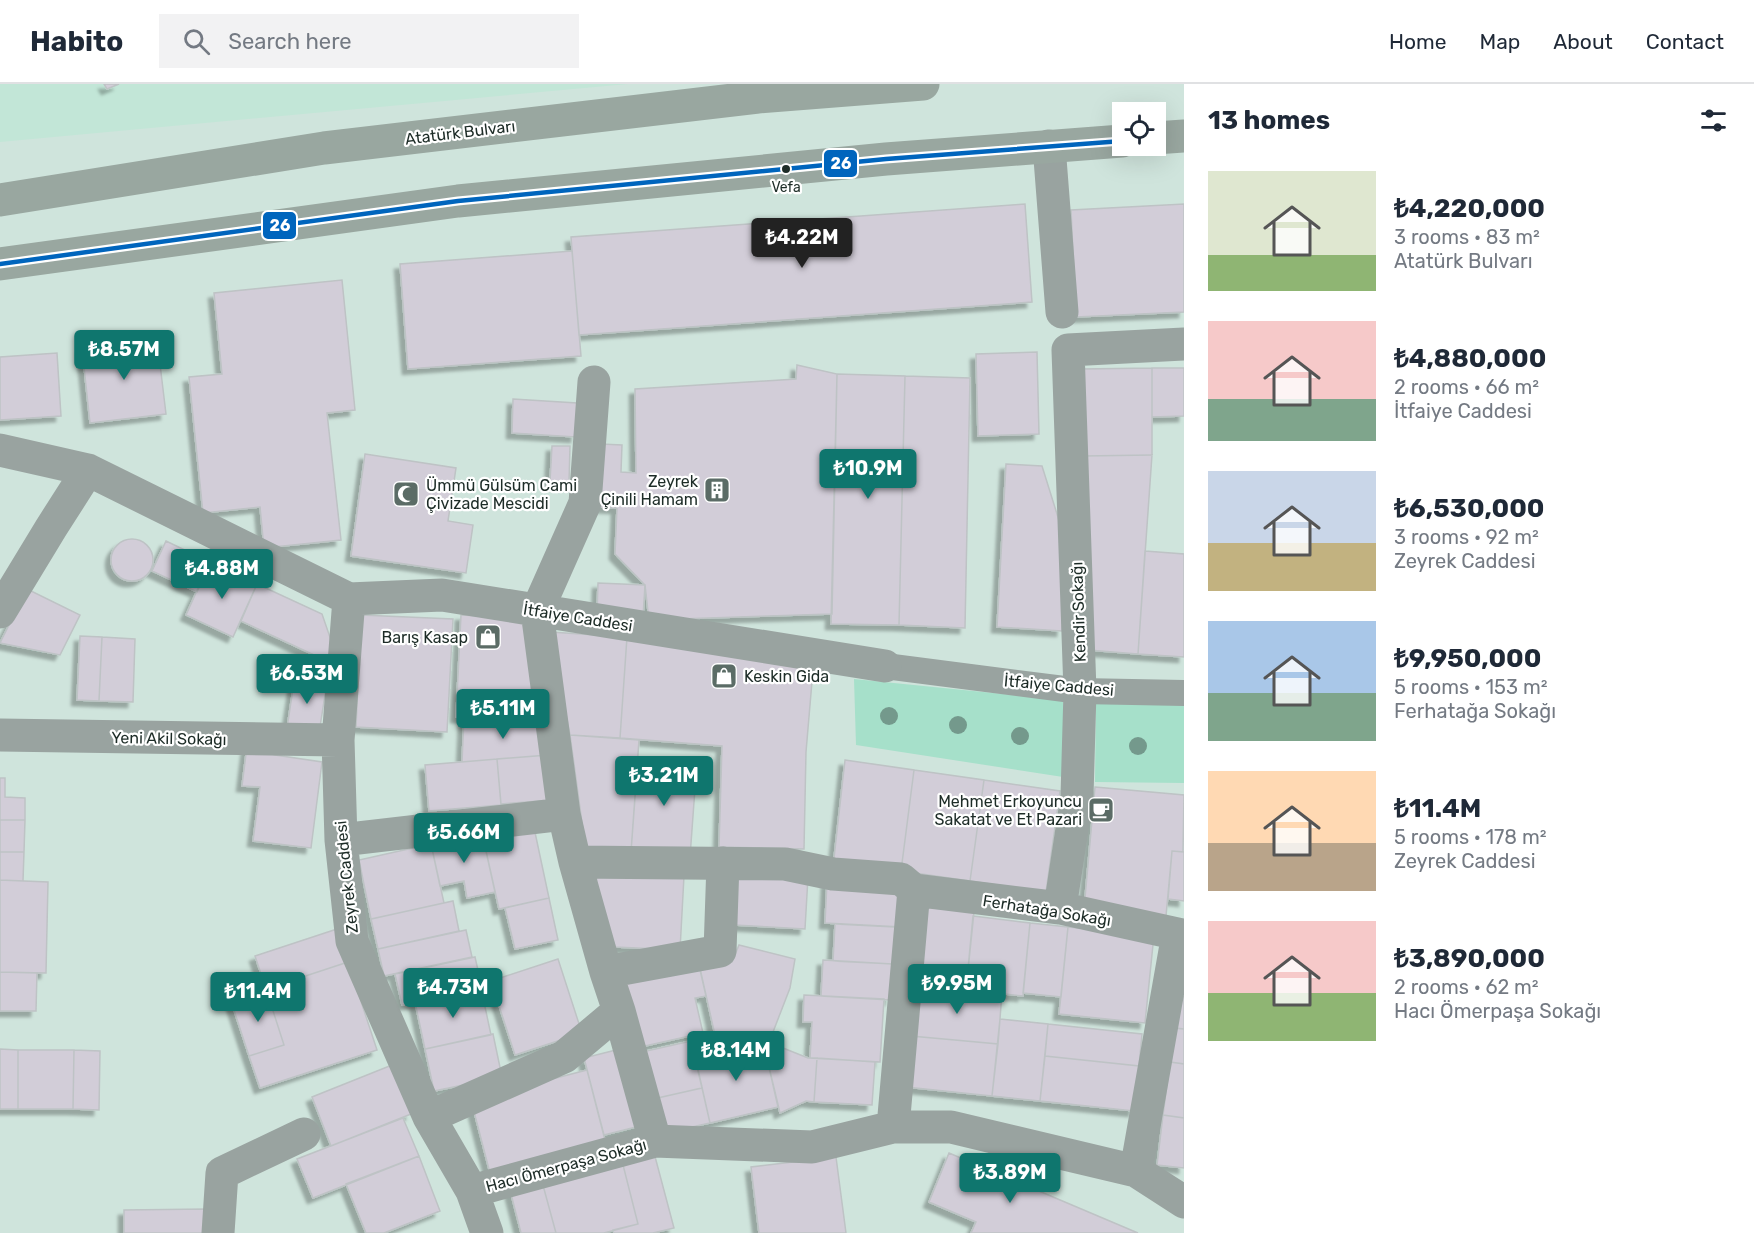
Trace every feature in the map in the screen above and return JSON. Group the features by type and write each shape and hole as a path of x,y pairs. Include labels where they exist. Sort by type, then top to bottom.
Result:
{"main road":[{"name":"Atatürk Bulvarı","path":"0,200 324,148 758,97 923,84"},
{"path":"1166,137 1184,136"},
{"path":"0,264 458,201 886,159 1112,142"}],"street":[{"path":"1049,146 1062,312"},
{"name":"Kendir Sokağı","path":"1060,908 1077,796 1080,690 1068,350 1184,344"},
{"path":"594,382 585,503 537,611 564,814 575,862 655,1141"},
{"name":"İtfaiye Caddesi","path":"0,450 88,470 349,599 442,596 885,666 1080,690 1184,693"},
{"path":"0,612 88,470"},
{"name":"Zeyrek Caddesi","path":"349,599 338,740 340,840 352,941 429,1117 472,1191 487,1233"},
{"name":"Yeni Akil Sokağı","path":"0,735 338,740"},
{"path":"340,840 564,814"},
{"name":"Ferhatağa Sokağı","path":"575,862 785,864 833,874 902,879 914,890 1060,908 1178,934 1136,1171"},
{"path":"606,972 720,951 723,863"},
{"path":"893,1127 914,890"},
{"path":"429,1117 564,1057 619,1011"},
{"name":"Hacı Ömerpaşa Sokağı","path":"472,1191 655,1141 812,1147 893,1127 951,1128 1136,1171 1184,1202"},
{"path":"218,1233 222,1173 304,1134"}],"shaded area":[{"path":"0,84 628,84 0,142"},
{"path":"854,679 1063,700 1063,777 856,745"},
{"path":"1096,703 1184,705 1184,783 1095,782"}],"building":[{"path":"104,84 119,84 107,89"},
{"path":"1025,204 1032,302 579,335 571,237"},
{"path":"1184,204 1184,312 1076,317 1071,210"},
{"path":"572,251 581,356 408,369 400,264"},
{"path":"342,280 355,410 327,413 341,540 264,548 260,507 203,513 189,377 222,374 214,293"},
{"path":"157,339 166,414 90,423 82,348"},
{"path":"1037,352 1039,434 978,436 976,354"},
{"path":"57,353 61,416 0,420 0,357"},
{"name":"Zeyrek Çinili Hamam","path":"797,365 837,374 832,614 649,620 645,585 615,554 617,508 598,507 601,444 622,445 621,472 636,473 635,389 796,379"},
{"path":"1152,368 1184,368 1184,416 1152,417"},
{"path":"1152,368 1152,455 1083,456 1082,369"},
{"path":"837,374 905,376 899,625 831,624"},
{"path":"905,376 970,378 965,628 899,625"},
{"path":"513,399 577,403 576,437 512,433"},
{"path":"552,446 570,446 569,482 550,481"},
{"name":"Ümmü Gülsüm Cami Çivizade Mescidi","path":"365,454 456,468 448,521 473,525 466,573 351,556"},
{"path":"1152,455 1138,654 1088,650 1083,456"},
{"path":"1006,464 1042,466 1067,546 1062,631 997,627"},
{"path":"132,539 147,545 153,560 147,575 132,581 117,575 111,560 117,545"},
{"path":"166,541 210,562 197,592 152,571"},
{"path":"1145,551 1184,554 1184,657 1138,654"},
{"path":"210,562 257,584 233,637 186,615"},
{"path":"598,583 645,585 643,617 597,614"},
{"path":"257,584 322,614 333,646 327,661 241,621"},
{"path":"27,589 80,615 60,655 0,643"},
{"path":"361,615 453,619 447,732 356,727"},
{"path":"461,615 522,618 544,722 456,717"},
{"path":"550,632 627,637 620,738 570,735"},
{"path":"80,636 102,637 99,701 77,700"},
{"path":"102,637 135,639 133,702 99,701"},
{"path":"627,637 814,658 806,752 804,849 719,847 722,746 620,738"},
{"path":"295,676 327,682 319,733 287,728"},
{"path":"464,718 544,722 548,755 462,762"},
{"path":"570,735 639,740 631,852 586,852"},
{"path":"247,746 275,755 322,762 311,848 253,841 260,787 242,786"},
{"path":"548,755 552,800 501,804 497,759"},
{"path":"638,757 697,761 690,857 631,852"},
{"path":"497,759 501,805 429,811 425,765"},
{"path":"845,760 914,770 901,871 833,867"},
{"path":"914,770 984,780 970,881 901,871"},
{"path":"0,778 5,778 5,797 25,798 25,820 0,820"},
{"path":"984,780 1060,791 1046,892 970,881"},
{"path":"1095,787 1184,795 1183,852 1172,851 1166,916 1084,909"},
{"path":"0,820 25,820 24,852 0,852"},
{"path":"533,823 549,898 499,909 482,833"},
{"path":"482,833 495,892 467,898 464,881 440,886 431,844"},
{"path":"431,844 444,903 371,919 359,860"},
{"path":"1172,851 1184,852 1184,901 1168,899"},
{"path":"0,852 24,852 23,881 0,880"},
{"path":"597,872 684,876 680,950 615,947 596,887"},
{"path":"737,873 808,877 805,929 734,925"},
{"path":"0,880 48,882 46,973 0,972"},
{"path":"827,882 904,886 902,927 825,923"},
{"path":"549,898 558,940 515,949 505,908"},
{"path":"453,901 459,931 378,949 371,919"},
{"path":"924,907 974,912 966,990 916,985"},
{"path":"973,916 1030,923 1023,996 966,990"},
{"path":"1030,923 1068,927 1061,997 1023,993"},
{"path":"835,924 895,927 893,964 833,961"},
{"path":"1068,927 1154,935 1145,1023 1059,1014"},
{"path":"337,929 348,962 266,989 255,956"},
{"path":"466,930 472,957 384,976 378,949"},
{"path":"739,945 795,959 790,988 773,1032 717,1044 699,964 732,962"},
{"path":"475,957 482,988 402,1005 395,974"},
{"path":"558,959 582,1033 515,1055 491,981"},
{"path":"823,960 892,964 890,1000 821,996"},
{"path":"698,961 706,996 695,998 703,1033 636,1048 620,979"},
{"path":"348,962 377,1050 260,1088 249,1056 284,1045 266,989"},
{"path":"0,972 37,973 36,1011 0,1011"},
{"path":"916,985 1002,993 998,1044 911,1036"},
{"path":"481,988 491,1035 425,1049 415,1002"},
{"path":"266,989 284,1045 249,1056 231,1001"},
{"path":"804,995 884,999 880,1062 810,1058 812,1022 803,1022"},
{"path":"1177,996 1184,997 1184,1029 1174,1028"},
{"path":"1000,1019 1048,1024 1040,1101 992,1096"},
{"path":"1048,1024 1142,1034 1139,1066 1045,1056"},
{"path":"1174,1028 1184,1029 1184,1064 1170,1062"},
{"path":"493,1034 502,1077 434,1091 425,1049"},
{"path":"911,1036 998,1044 992,1096 906,1087"},
{"path":"691,1041 702,1088 653,1099 642,1052"},
{"path":"763,1041 778,1107 710,1123 695,1056"},
{"path":"773,1044 808,1058 817,1058 814,1102 806,1101 780,1113 764,1046"},
{"path":"624,1048 644,1125 604,1135 584,1058"},
{"path":"0,1049 18,1050 18,1109 0,1109"},
{"path":"18,1050 74,1050 73,1109 18,1109"},
{"path":"74,1050 100,1051 99,1110 73,1109"},
{"path":"1045,1056 1139,1066 1134,1111 1040,1101"},
{"path":"817,1058 875,1062 872,1105 814,1102"},
{"path":"1170,1062 1184,1064 1184,1118 1163,1115"},
{"path":"392,1065 411,1114 331,1146 312,1097"},
{"path":"587,1070 607,1148 491,1177 471,1100"},
{"path":"702,1088 710,1123 660,1134 653,1099"},
{"path":"1163,1115 1184,1118 1184,1168 1157,1165"},
{"path":"403,1118 419,1156 313,1198 297,1159"},
{"path":"653,1149 674,1228 653,1233 614,1233 613,1230 638,1224 621,1157"},
{"path":"949,1153 1138,1233 971,1233 976,1222 929,1202"},
{"path":"419,1156 440,1211 384,1233 366,1233 346,1184"},
{"path":"621,1157 638,1224 604,1233 556,1233 541,1178"},
{"path":"836,1157 846,1233 759,1233 751,1167"},
{"path":"541,1178 556,1233 521,1233 509,1186"},
{"path":"206,1209 206,1233 124,1233 124,1210"}],"transit line":[{"name":"26","path":"0,264 458,201 886,159 1112,142"}],"place":[{"name":"Vefa","path":"786,169"},
{"name":"Zeyrek Çinili Hamam","path":"717,490"},
{"name":"Ümmü Gülsüm Cami Çivizade Mescidi","path":"406,494"},
{"name":"Barış Kasap","path":"488,637"},
{"name":"Keskin Gida","path":"724,676"},
{"name":"Mehmet Erkoyuncu Sakatat ve Et Pazari","path":"1101,810"}]}
